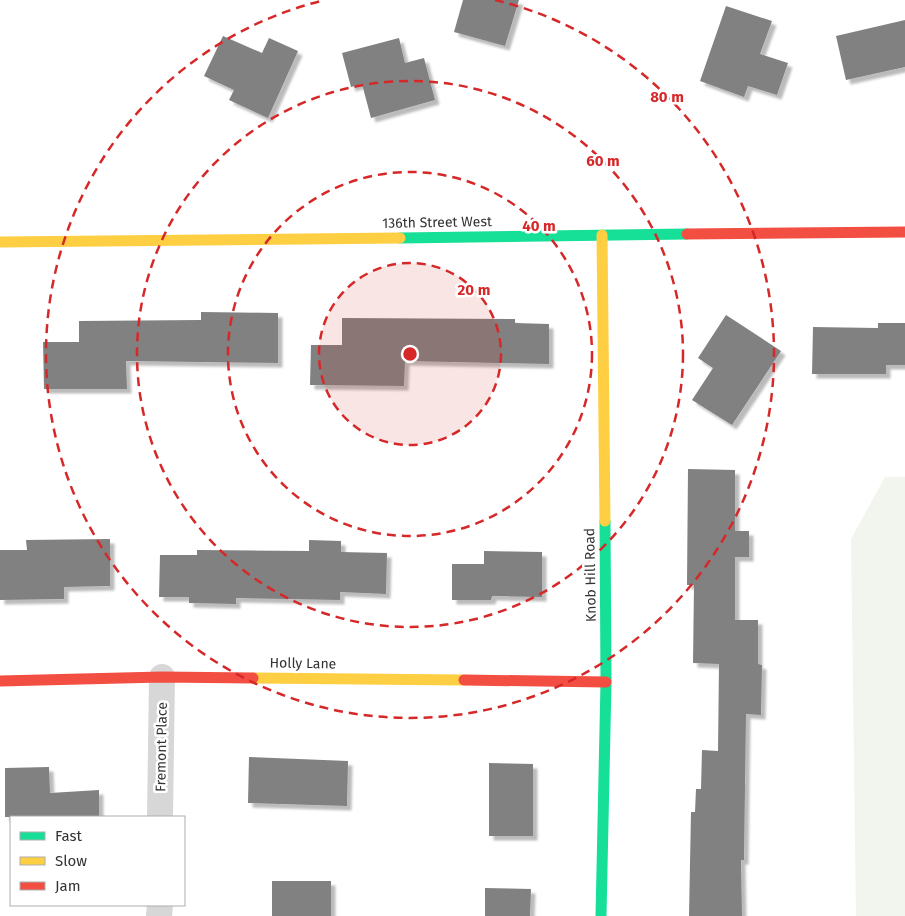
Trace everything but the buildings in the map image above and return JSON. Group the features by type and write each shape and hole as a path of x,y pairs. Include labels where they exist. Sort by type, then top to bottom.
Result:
{"street":[{"name":"136th Street West","path":"0,242 905,232"},
{"name":"Knob Hill Road","path":"601,916 606,682 602,234"},
{"name":"Holly Lane","path":"0,681 162,677 606,682"},
{"name":"Fremont Place","path":"160,816 162,677"}],"shaded area":[{"path":"885,477 905,477 905,916 856,916 851,539"}],"traffic: fast":[{"path":"400,238 687,234"},
{"path":"601,916 606,682 605,521"}],"traffic: slow":[{"path":"602,235 605,521"},
{"path":"0,242 400,238"},
{"path":"253,678 464,680"}],"traffic: jam":[{"path":"687,234 905,232"},
{"path":"0,681 162,677 253,678"},
{"path":"464,680 606,682"}]}
